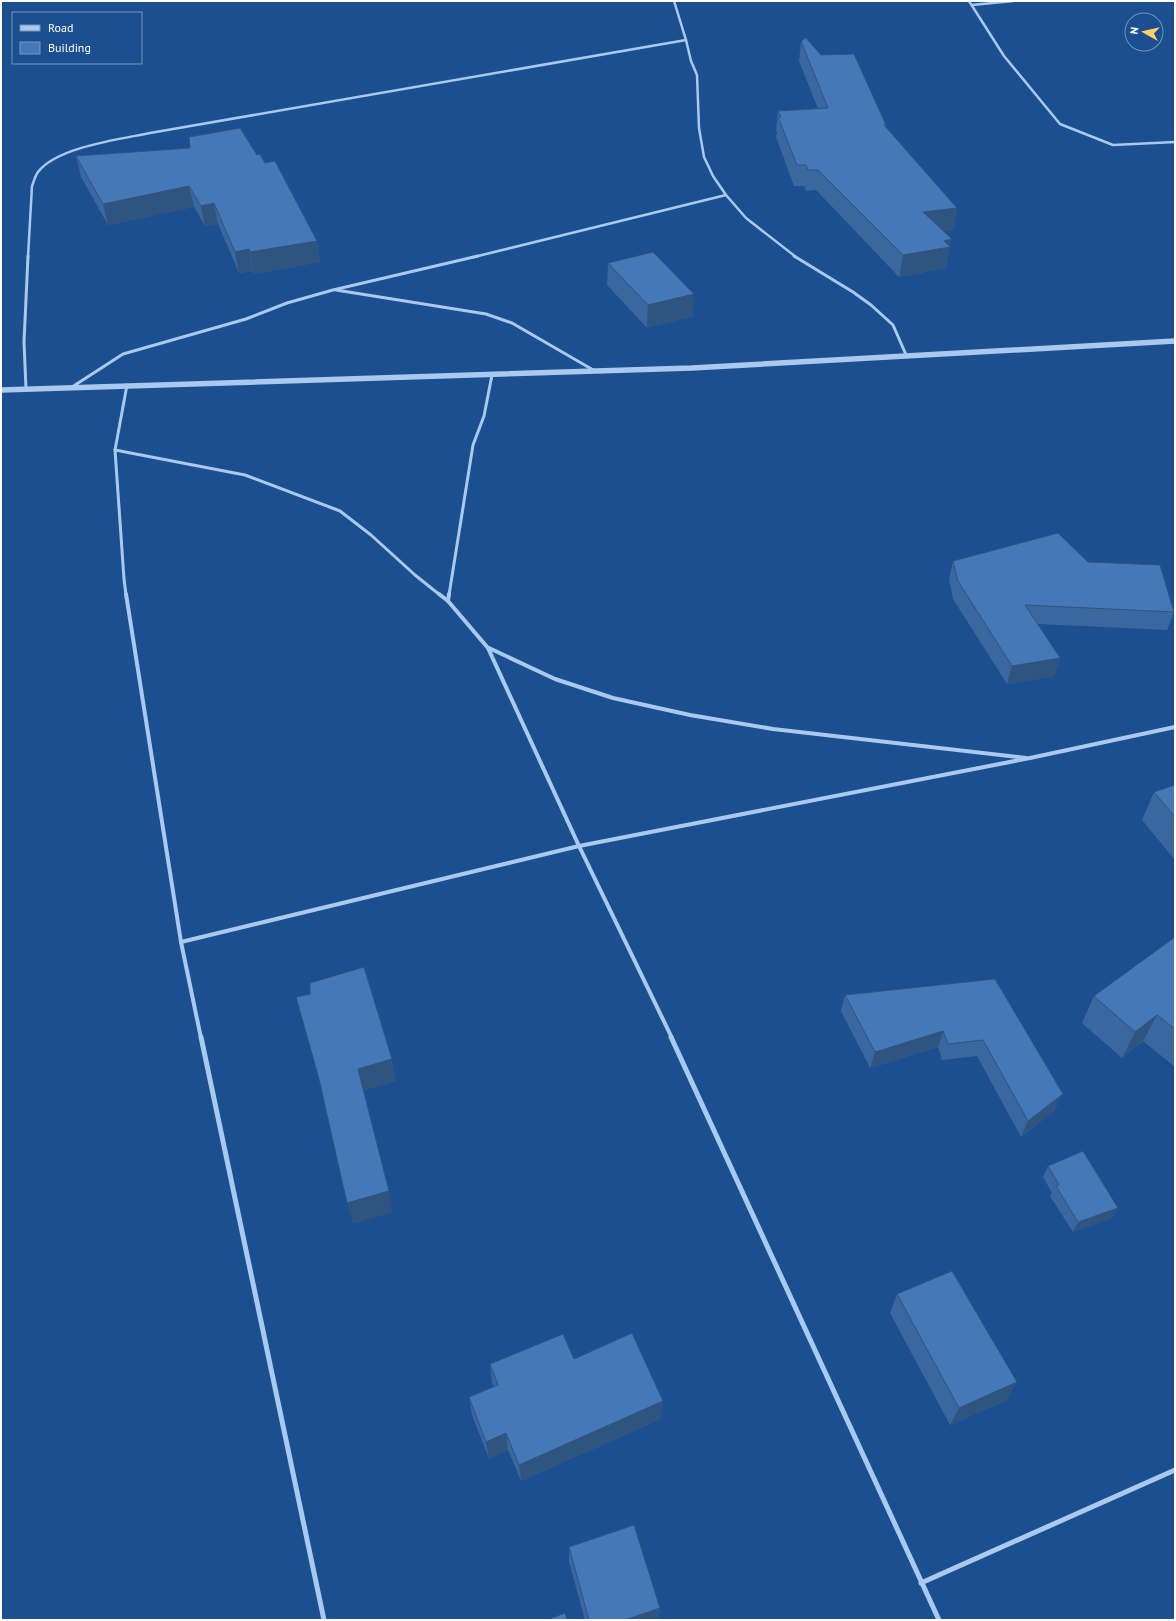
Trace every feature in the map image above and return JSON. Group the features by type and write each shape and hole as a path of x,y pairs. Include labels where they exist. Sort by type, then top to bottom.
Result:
{"street":[{"path":"674,1 691,61 697,75 699,128 704,157 713,176 726,195 746,218 789,253 853,292 871,305 893,325 907,357"},
{"path":"969,1 1004,56 1060,124 1113,145 1175,142"},
{"path":"972,5 1013,1"},
{"path":"26,388 24,342 32,186 39,171 50,162 66,154 88,147 150,134 686,40"},
{"path":"72,387 123,354 246,319 287,303 333,290 726,195"},
{"path":"333,290 486,314 512,323 595,371"},
{"path":"1,390 127,384 492,375 692,368 1175,341"},
{"path":"448,601 473,444 484,416 492,375"},
{"path":"127,384 115,450 124,579 181,942 324,1620"},
{"path":"115,450 245,475 340,511 371,535 415,575 448,601 488,648 578,846 665,1024 939,1620"},
{"path":"488,648 555,679 613,698 690,715 773,728 1030,758"},
{"path":"181,942 578,846 1030,758 1175,727"},
{"path":"921,1583 1175,1470"}],"building":[{"path":"806,38 821,55 854,54 886,125 884,125 957,208 923,212 952,239 944,241 950,247 903,255 818,170 808,170 806,165 797,165 778,117 781,117 778,111 828,108 801,41"},
{"path":"240,128 257,155 260,154 265,163 275,161 317,241 250,252 249,249 235,252 214,203 201,206 189,186 103,204 76,156 190,148 189,137"},
{"path":"653,252 694,294 648,305 608,263"},
{"path":"1058,533 1088,562 1160,565 1174,612 1025,605 1060,658 1012,666 958,581 953,561"},
{"path":"1175,785 1175,817 1154,792"},
{"path":"1175,937 1175,1029 1157,1015 1135,1032 1094,996"},
{"path":"364,967 392,1059 358,1069 389,1191 347,1203 319,1079 296,997 310,994 310,983"},
{"path":"995,979 1063,1094 1028,1121 983,1040 948,1044 943,1031 875,1052 845,995"},
{"path":"1083,1151 1118,1208 1078,1222 1056,1186 1059,1185 1048,1166"},
{"path":"952,1271 1017,1382 959,1408 897,1294"},
{"path":"632,1333 663,1401 519,1465 506,1433 486,1442 469,1397 498,1385 490,1364 563,1334 574,1359"},
{"path":"634,1525 660,1608 625,1620 589,1620 569,1547"},
{"path":"565,1613 567,1620 547,1620"}]}
